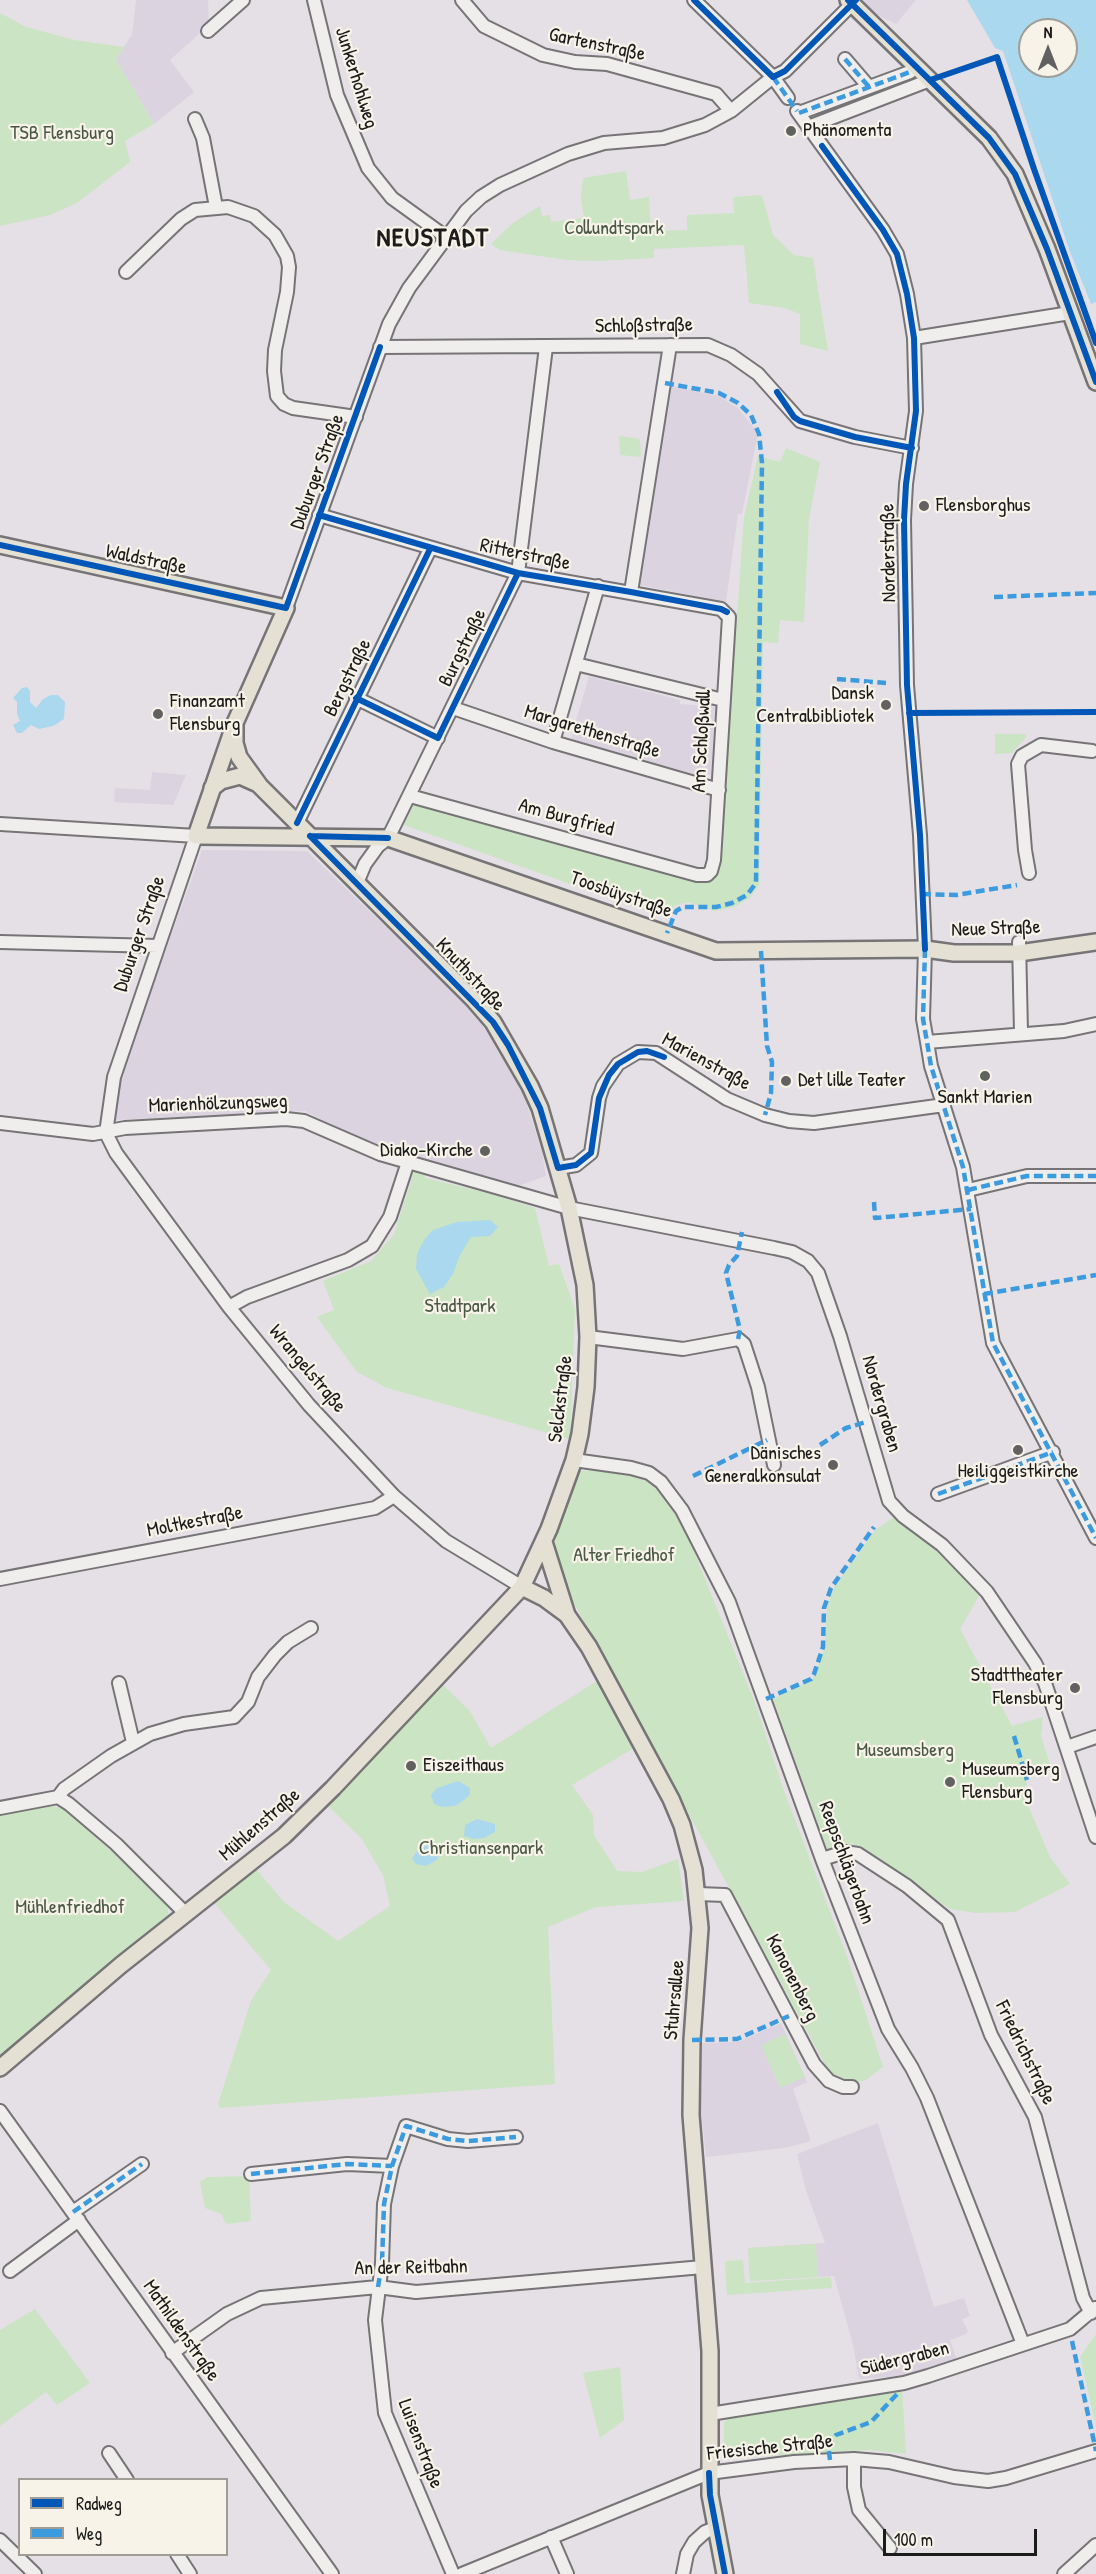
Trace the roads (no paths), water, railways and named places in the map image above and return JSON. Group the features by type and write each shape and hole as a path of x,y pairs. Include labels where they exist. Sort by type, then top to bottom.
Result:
{"main road":[{"path":"850,2 989,138 1015,174 1033,211 1096,382"},
{"name":"Waldstraße","path":"0,544 286,608"},
{"name":"Duburger Straße","path":"196,836 235,723 286,608"},
{"name":"Knuthstraße","path":"235,723 235,743 239,757 260,786 493,1022 508,1045 540,1108 569,1208"},
{"name":"Knuthstraße","path":"212,788 221,781 240,776 260,786"},
{"name":"Toosbüystraße","path":"196,836 388,838 716,951 925,949"},
{"name":"Neue Straße","path":"1019,947 1096,934"},
{"name":"Neue Straße","path":"925,949 954,953 1096,942"},
{"name":"Selckstraße","path":"522,1587 544,1542 574,1460 586,1387 588,1336 585,1286 569,1208"},
{"path":"544,1542 567,1615"},
{"name":"Stuhrsallee","path":"522,1587 544,1598 567,1615 589,1647 671,1799 690,1854 698,1894 700,1963 692,2040 691,2115 710,2351 709,2473 715,2528 725,2574"},
{"name":"Mühlenstraße","path":"0,2068 121,1965 284,1836 522,1587"}],"street":[{"path":"207,31 243,0"},
{"name":"Junkerhohlweg","path":"314,0 337,95 368,168 392,198 446,237"},
{"name":"Gartenstraße","path":"462,0 484,26 543,55 613,65 716,94 731,111"},
{"path":"694,0 773,77 788,98"},
{"name":"Duburger Straße","path":"286,608 380,347 398,306 446,237 481,197 568,154 604,143 663,138 687,133 731,111 773,77 785,71 850,2"},
{"path":"845,59 868,87 910,72"},
{"path":"808,127 930,80"},
{"name":"Norderstraße","path":"868,87 798,112 883,230 897,254 907,294 914,338 916,411 906,483 904,520 907,685 920,836 925,949 923,1018 927,1042 968,1190 993,1343 1053,1452 1096,1538"},
{"path":"195,119 203,138 216,207"},
{"path":"126,272 187,214 216,207 237,209 262,221 275,235 287,256 289,278 275,350 274,371 277,396 284,404 293,408 356,417"},
{"path":"914,338 1070,313"},
{"name":"Schloßstraße","path":"380,347 701,344 719,349 758,374 777,393 794,417 855,437 912,448"},
{"path":"631,591 670,345"},
{"name":"Burgstraße","path":"357,883 365,864 378,846 388,838 410,796 518,573 546,347"},
{"name":"Ritterstraße","path":"319,515 518,573 631,591 722,609 727,612"},
{"name":"Bergstraße","path":"297,823 430,549"},
{"path":"554,742 598,586"},
{"name":"Am Schloßwall","path":"711,871 719,790 729,617 727,612"},
{"path":"576,664 723,700"},
{"path":"356,698 438,738"},
{"name":"Margarethenstraße","path":"453,708 554,742 719,790"},
{"path":"1029,873 1024,850 1018,764 1023,756 1041,745 1092,751"},
{"name":"Am Burgfried","path":"410,796 697,875 707,875 711,871"},
{"path":"0,824 196,836"},
{"name":"Duburger Straße","path":"106,1133 114,1077 196,836"},
{"path":"0,942 158,946"},
{"path":"1019,947 1021,1032"},
{"path":"927,1042 1021,1032 1065,1030 1096,1024"},
{"name":"Marienstraße","path":"558,1168 576,1165 591,1153 598,1098 603,1086 618,1064 638,1052 664,1057 707,1088 765,1115 789,1121 814,1123 944,1105"},
{"name":"Marienhölzungsweg","path":"0,1123 80,1133 106,1133 125,1128 286,1119 304,1121 322,1127 352,1143 408,1162 569,1208"},
{"name":"Wrangelstraße","path":"106,1133 116,1153 229,1307 309,1405 394,1496 446,1541 522,1587"},
{"path":"229,1307 247,1297 348,1260 372,1246 390,1217 408,1162"},
{"path":"968,1190 1033,1176 1096,1176"},
{"name":"Nordergraben","path":"569,1208 774,1248 792,1252 808,1261 818,1273 840,1336 889,1501 903,1516 942,1545 987,1592 1035,1663 1045,1683 1067,1747"},
{"path":"588,1336 683,1349 738,1339 744,1344 758,1387 774,1465"},
{"path":"938,1494 1053,1452"},
{"name":"Reepschlägerbahn","path":"574,1460 631,1468 650,1473 661,1482 678,1503 729,1602 822,1859 888,2029 927,2098 1023,2344"},
{"name":"Moltkestraße","path":"0,1579 375,1508 394,1496"},
{"path":"0,1808 58,1797 74,1782 133,1742 167,1728 234,1717 248,1702 258,1677 274,1655 288,1642 311,1628"},
{"path":"119,1683 133,1742"},
{"path":"1096,1737 1067,1747 1096,1837"},
{"path":"58,1797 116,1844 186,1914"},
{"name":"Friedrichstraße","path":"822,1859 845,1852 858,1854 907,1886 948,1920 991,2035 1035,2117 1083,2298 1093,2310"},
{"name":"Kanonenberg","path":"698,1894 725,1895 814,2064 829,2081 843,2087 852,2087"},
{"name":"Mathildenstraße","path":"0,2111 332,2574"},
{"name":"Luisenstraße","path":"453,2574 385,2413 375,2320 382,2263 382,2222 392,2166 406,2126 448,2139 468,2141 516,2137"},
{"path":"10,2271 142,2164"},
{"path":"251,2174 347,2164 392,2166"},
{"name":"An der Reitbahn","path":"172,2353 227,2314 261,2298 378,2287 416,2292 702,2267"},
{"name":"Südergraben","path":"710,2414 904,2383 1070,2329 1093,2310"},
{"name":"Friesische Straße","path":"462,2574 709,2473 794,2462 854,2460 889,2462 962,2479 988,2481 1006,2478 1096,2451"},
{"path":"109,2453 126,2478"},
{"path":"854,2460 854,2487 859,2510 890,2548"},
{"path":"683,2574 687,2554 694,2542 705,2532 715,2528"},
{"path":"551,2538 567,2574"},
{"path":"0,2540 35,2574"},
{"path":"1064,2574 1096,2545"},
{"path":"178,2556 190,2574"}],"water":[{"path":"967,0 1096,0 1096,302 1091,304 1070,252 1003,51 995,48"},
{"path":"27,687 30,691 30,702 36,708 43,699 51,695 58,695 65,702 64,719 53,726 39,729 31,725 22,733 17,733 13,725 20,721 17,714 17,702 13,698 22,688"},
{"path":"490,1220 498,1227 490,1236 471,1237 444,1287 430,1294 416,1269 417,1254 424,1240 433,1230 457,1222"},
{"path":"458,1781 470,1788 470,1794 464,1800 455,1806 442,1807 434,1804 431,1795 437,1788"},
{"path":"477,1819 495,1824 495,1832 484,1838 473,1839 464,1836 465,1825"},
{"path":"434,1841 441,1850 437,1860 426,1866 416,1864 412,1859 417,1851"}],"place":[{"name":"Phänomenta","path":"791,131"},
{"name":"Flensborghus","path":"924,506"},
{"name":"Dansk Centralbibliotek","path":"886,705"},
{"name":"Finanzamt Flensburg","path":"158,714"},
{"name":"Sankt Marien","path":"985,1076"},
{"name":"Det lille Teater","path":"786,1081"},
{"name":"Diako-Kirche","path":"485,1151"},
{"name":"Heiliggeistkirche","path":"1018,1450"},
{"name":"Dänisches Generalkonsulat","path":"833,1465"},
{"name":"Stadttheater Flensburg","path":"1075,1688"},
{"name":"Eiszeithaus","path":"411,1766"},
{"name":"Museumsberg Flensburg","path":"950,1782"}],"district":[{"name":"NEUSTADT","path":"433,239"}],"park label":[{"name":"TSB Flensburg","path":"62,134"},
{"name":"Collundtspark","path":"614,229"},
{"name":"Stadtpark","path":"460,1307"},
{"name":"Alter Friedhof","path":"624,1556"},
{"name":"Museumsberg","path":"905,1751"},
{"name":"Christiansenpark","path":"481,1849"},
{"name":"Mühlenfriedhof","path":"70,1908"}]}
